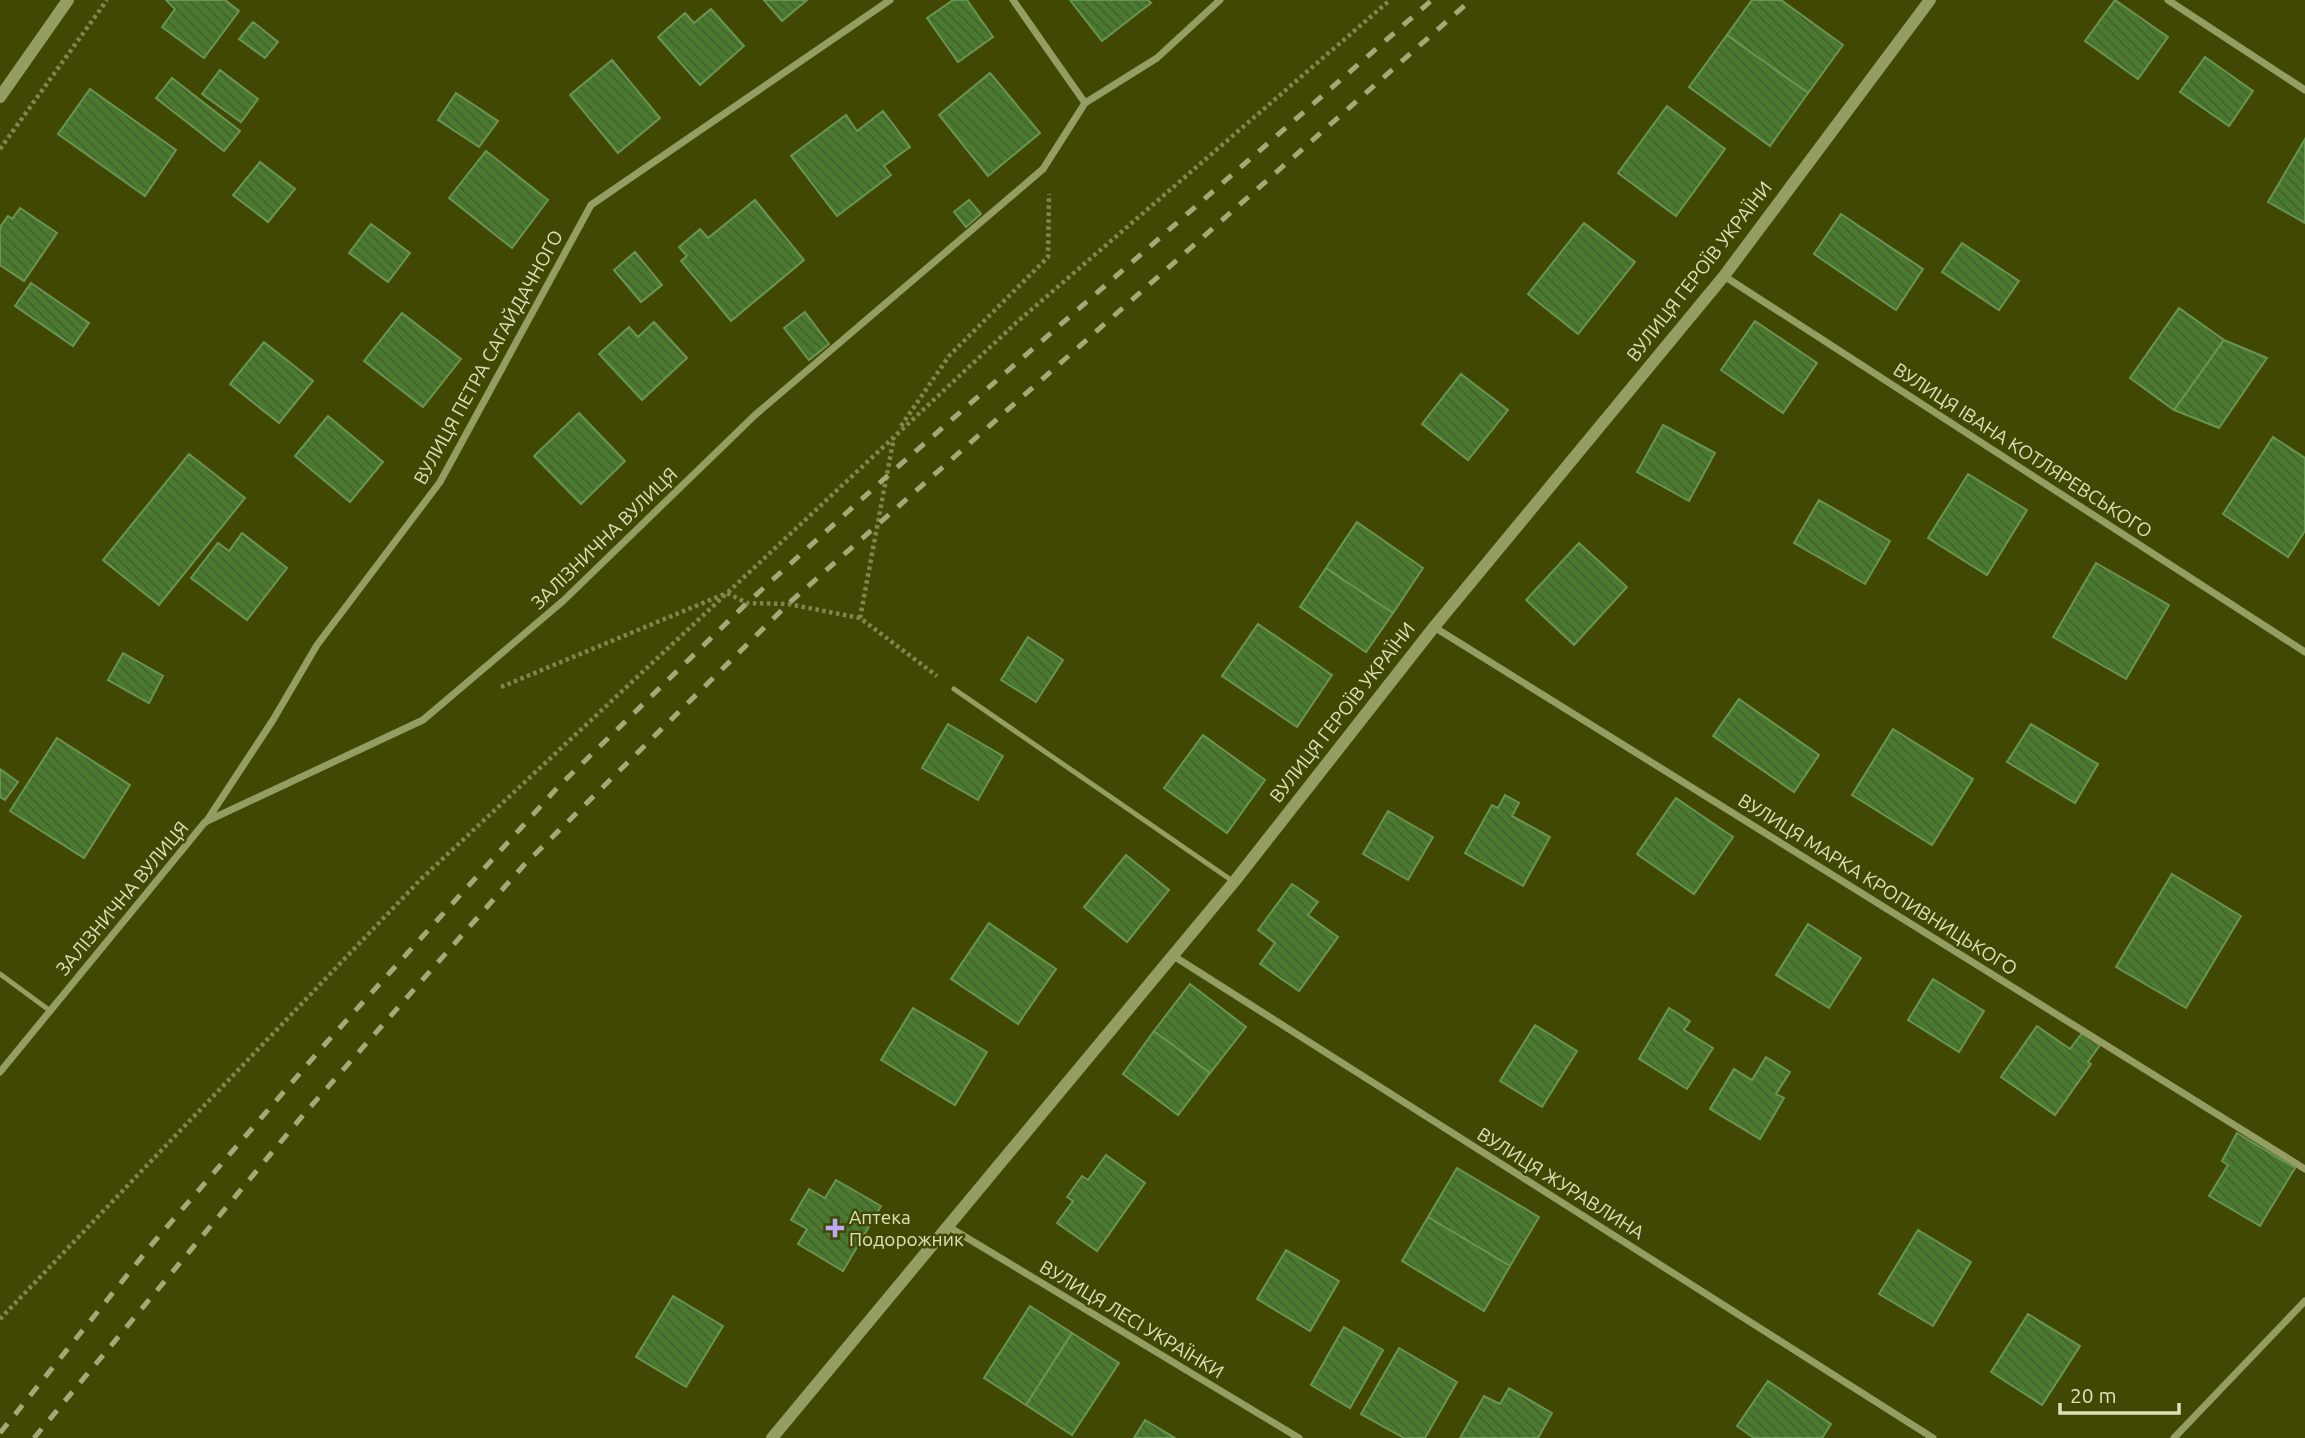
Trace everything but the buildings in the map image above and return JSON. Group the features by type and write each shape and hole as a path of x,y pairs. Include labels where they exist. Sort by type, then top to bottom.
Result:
{"street":[{"path":"0,97 68,0"},
{"name":"ВУЛИЦЯ ПЕТРА САГАЙДАЧНОГО","path":"205,822 273,720 317,645 440,482 591,205 890,0"},
{"path":"1013,0 1085,103"},
{"name":"ЗАЛІЗНИЧНА ВУЛИЦЯ","path":"0,1072 205,822 423,720 563,601 755,415 1043,169 1085,103 1157,58 1220,0"},
{"name":"ВУЛИЦЯ ГЕРОЇВ УКРАЇНИ","path":"772,1438 1234,882 1434,626 1724,276 1930,0"},
{"path":"2168,0 2305,90"},
{"name":"ВУЛИЦЯ ІВАНА КОТЛЯРЕВСЬКОГО","path":"1724,276 2305,652"},
{"name":"ВУЛИЦЯ МАРКА КРОПИВНИЦЬКОГО","path":"1434,626 2305,1169"},
{"name":"ВУЛИЦЯ ЖУРАВЛИНА","path":"1172,955 1933,1438"},
{"name":"ВУЛИЦЯ ЛЕСІ УКРАЇНКИ","path":"949,1227 1298,1438"},
{"path":"2174,1438 2305,1301"}],"lane":[{"path":"954,689 1234,882"},
{"path":"0,974 49,1010"}],"path":[{"path":"0,149 107,0"},
{"path":"0,1319 421,880 1017,322 1390,0"},
{"path":"860,618 895,436 949,356 1048,257 1049,158"},
{"path":"499,688 727,593 747,603 788,604 860,618 954,689"}],"railway":[{"path":"0,1433 153,1243 326,1043 558,787 747,603 885,478 1432,0"},
{"path":"34,1438 304,1114 524,865 788,604 1471,0"}],"place":[{"name":"Аптека Подорожник","path":"835,1228"}]}
